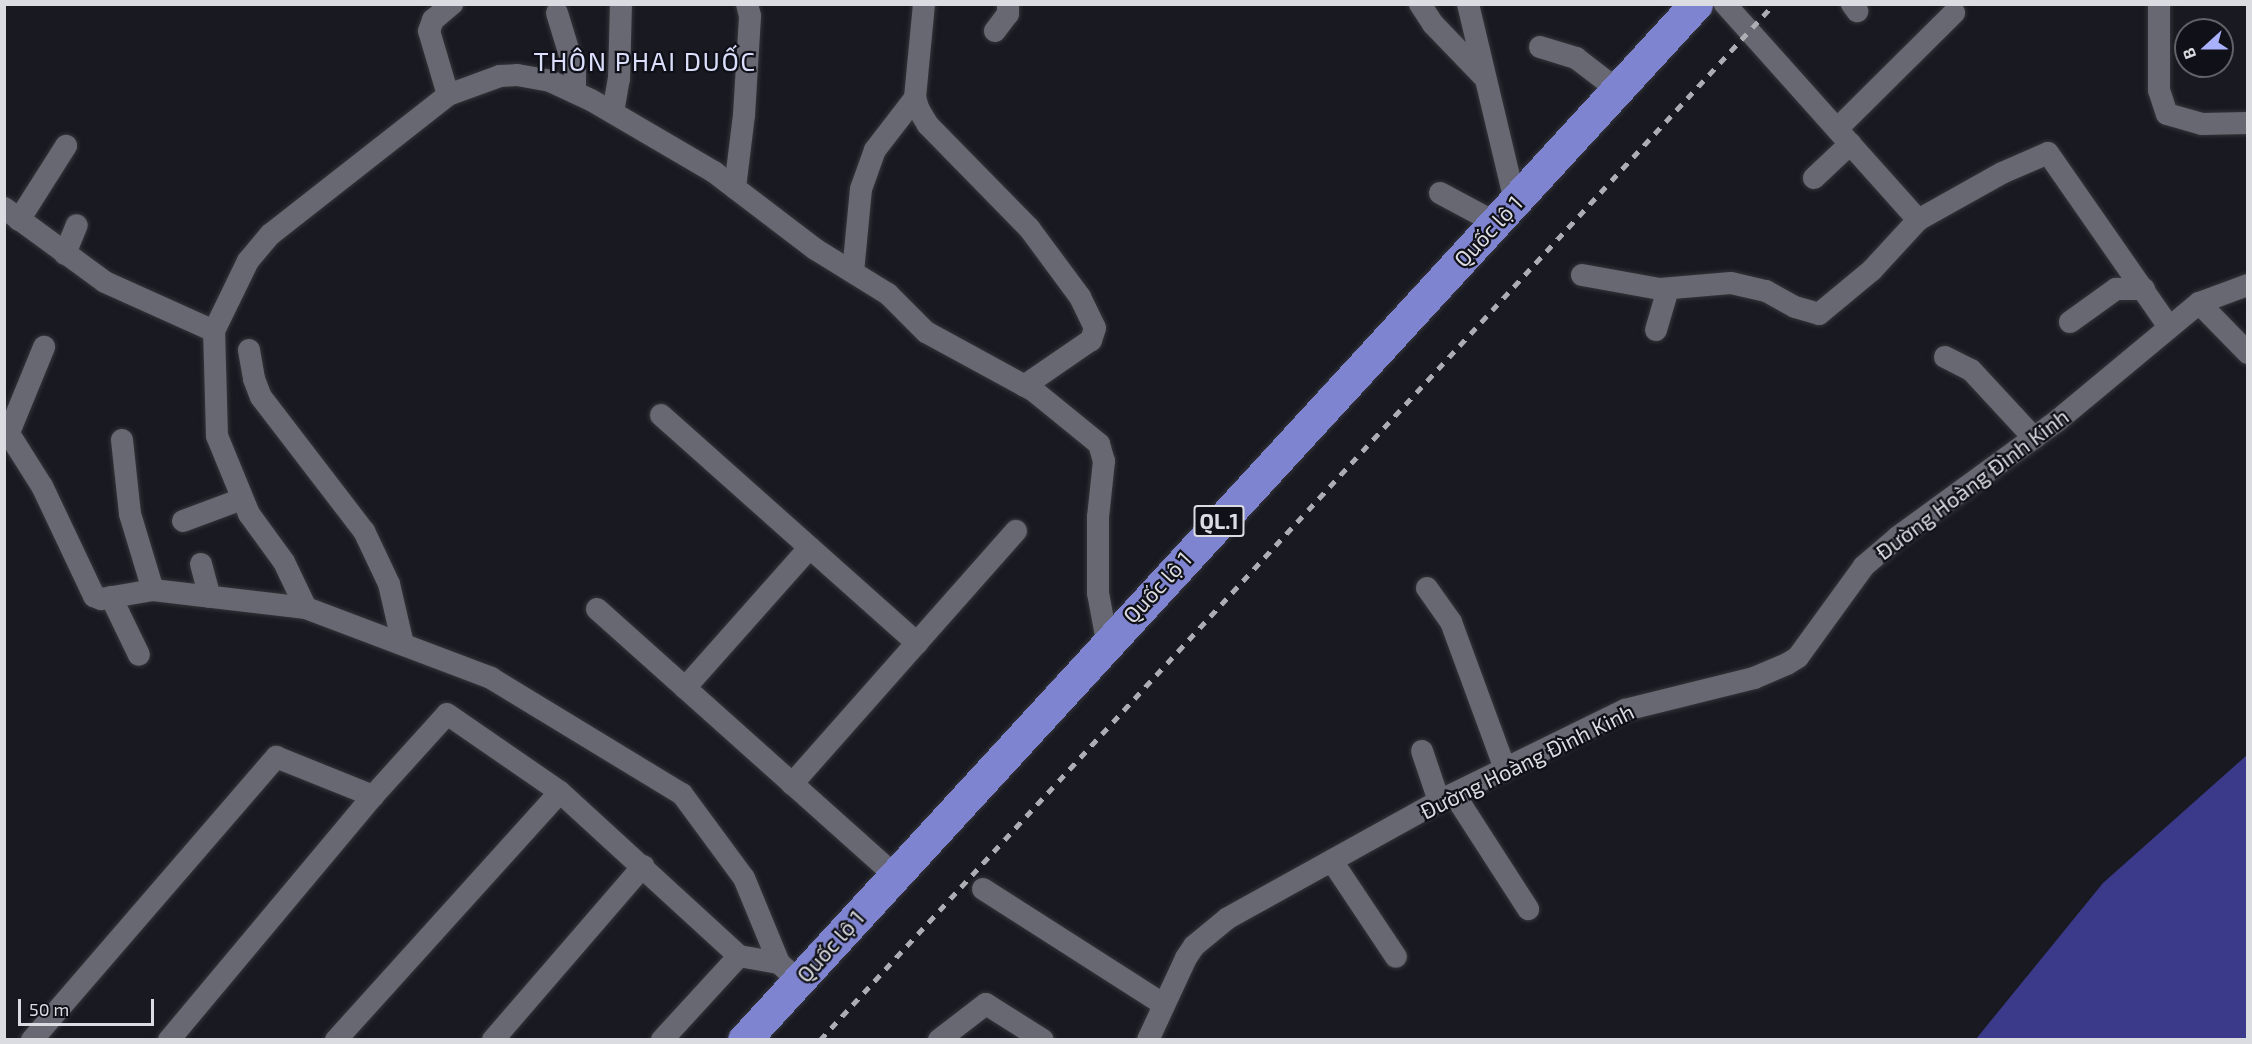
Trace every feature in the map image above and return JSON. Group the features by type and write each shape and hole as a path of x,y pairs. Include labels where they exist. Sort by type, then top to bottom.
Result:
{"highway":[{"name":"Quốc lộ 1","path":"744,1040 789,972 894,875 1107,641 1619,91 1696,4"}],"street":[{"path":"448,95 429,31 433,20 452,4"},
{"path":"613,112 619,79 621,4"},
{"path":"735,188 745,93 750,16 747,4"},
{"path":"924,4 915,98 928,125 1029,228 1080,297 1095,328 1091,340 1024,386"},
{"path":"995,31 1008,14 1008,4"},
{"path":"1420,4 1440,32 1484,76"},
{"path":"1440,193 1505,213 1484,76 1468,4"},
{"path":"2159,4 2159,90 2167,114 2202,124 2247,123"},
{"path":"1736,8 1844,137 1918,220"},
{"path":"557,13 575,72 575,92"},
{"path":"1814,178 1844,137 1954,13"},
{"path":"1540,47 1576,58 1619,91"},
{"path":"306,608 284,562 242,499 217,436 214,331 248,261 271,234 448,95 500,76 517,75 550,81 575,92 613,112 735,188 853,272 888,294 926,332 1024,386 1099,444 1104,461 1098,517 1098,593 1107,641"},
{"path":"853,272 861,189 875,150 915,98"},
{"path":"66,146 12,214 105,282 214,331"},
{"path":"1582,275 1668,289 1731,284 1766,291 1795,308 1819,314 1872,270 1918,220 2002,173 2048,153 2169,327"},
{"path":"65,254 77,225"},
{"name":"Đường Hoàng Đình Kinh","path":"1148,1040 1186,958 1208,933 1447,798 1625,710 1754,678 1787,664 1798,657 1864,566 1898,537 2034,438 2199,303 2247,285"},
{"path":"1656,330 1668,289"},
{"path":"2070,322 2116,289 2144,289"},
{"path":"2199,303 2247,353"},
{"path":"44,347 7,428 56,513 94,596 111,597 153,590 306,608 491,678 682,794 744,878 789,972"},
{"path":"249,350 254,379 261,397 364,531 389,584 404,644"},
{"path":"1945,357 1971,370 2034,438"},
{"path":"662,415 917,643"},
{"path":"122,440 130,514 153,590"},
{"path":"183,521 242,499"},
{"path":"792,784 1016,531"},
{"path":"685,688 810,547"},
{"path":"201,564 210,597"},
{"path":"1427,588 1460,643 1505,769"},
{"path":"111,597 139,655"},
{"path":"597,609 894,875"},
{"path":"169,1040 373,796 447,714 560,792 739,956 789,972"},
{"path":"1422,751 1447,798 1528,909"},
{"path":"32,1040 276,757 373,796"},
{"path":"336,1040 560,792"},
{"path":"1332,861 1396,957"},
{"path":"493,1040 643,866"},
{"path":"983,889 1163,1004"},
{"path":"662,1040 739,956"},
{"path":"939,1040 986,1004 1043,1040"}],"shaded area":[{"path":"2247,755 2247,1039 1976,1039 2103,883"}],"railway":[{"path":"820,1040 1774,4"}],"district":[{"name":"THÔN PHAI DUỐC","path":"645,61"}]}
